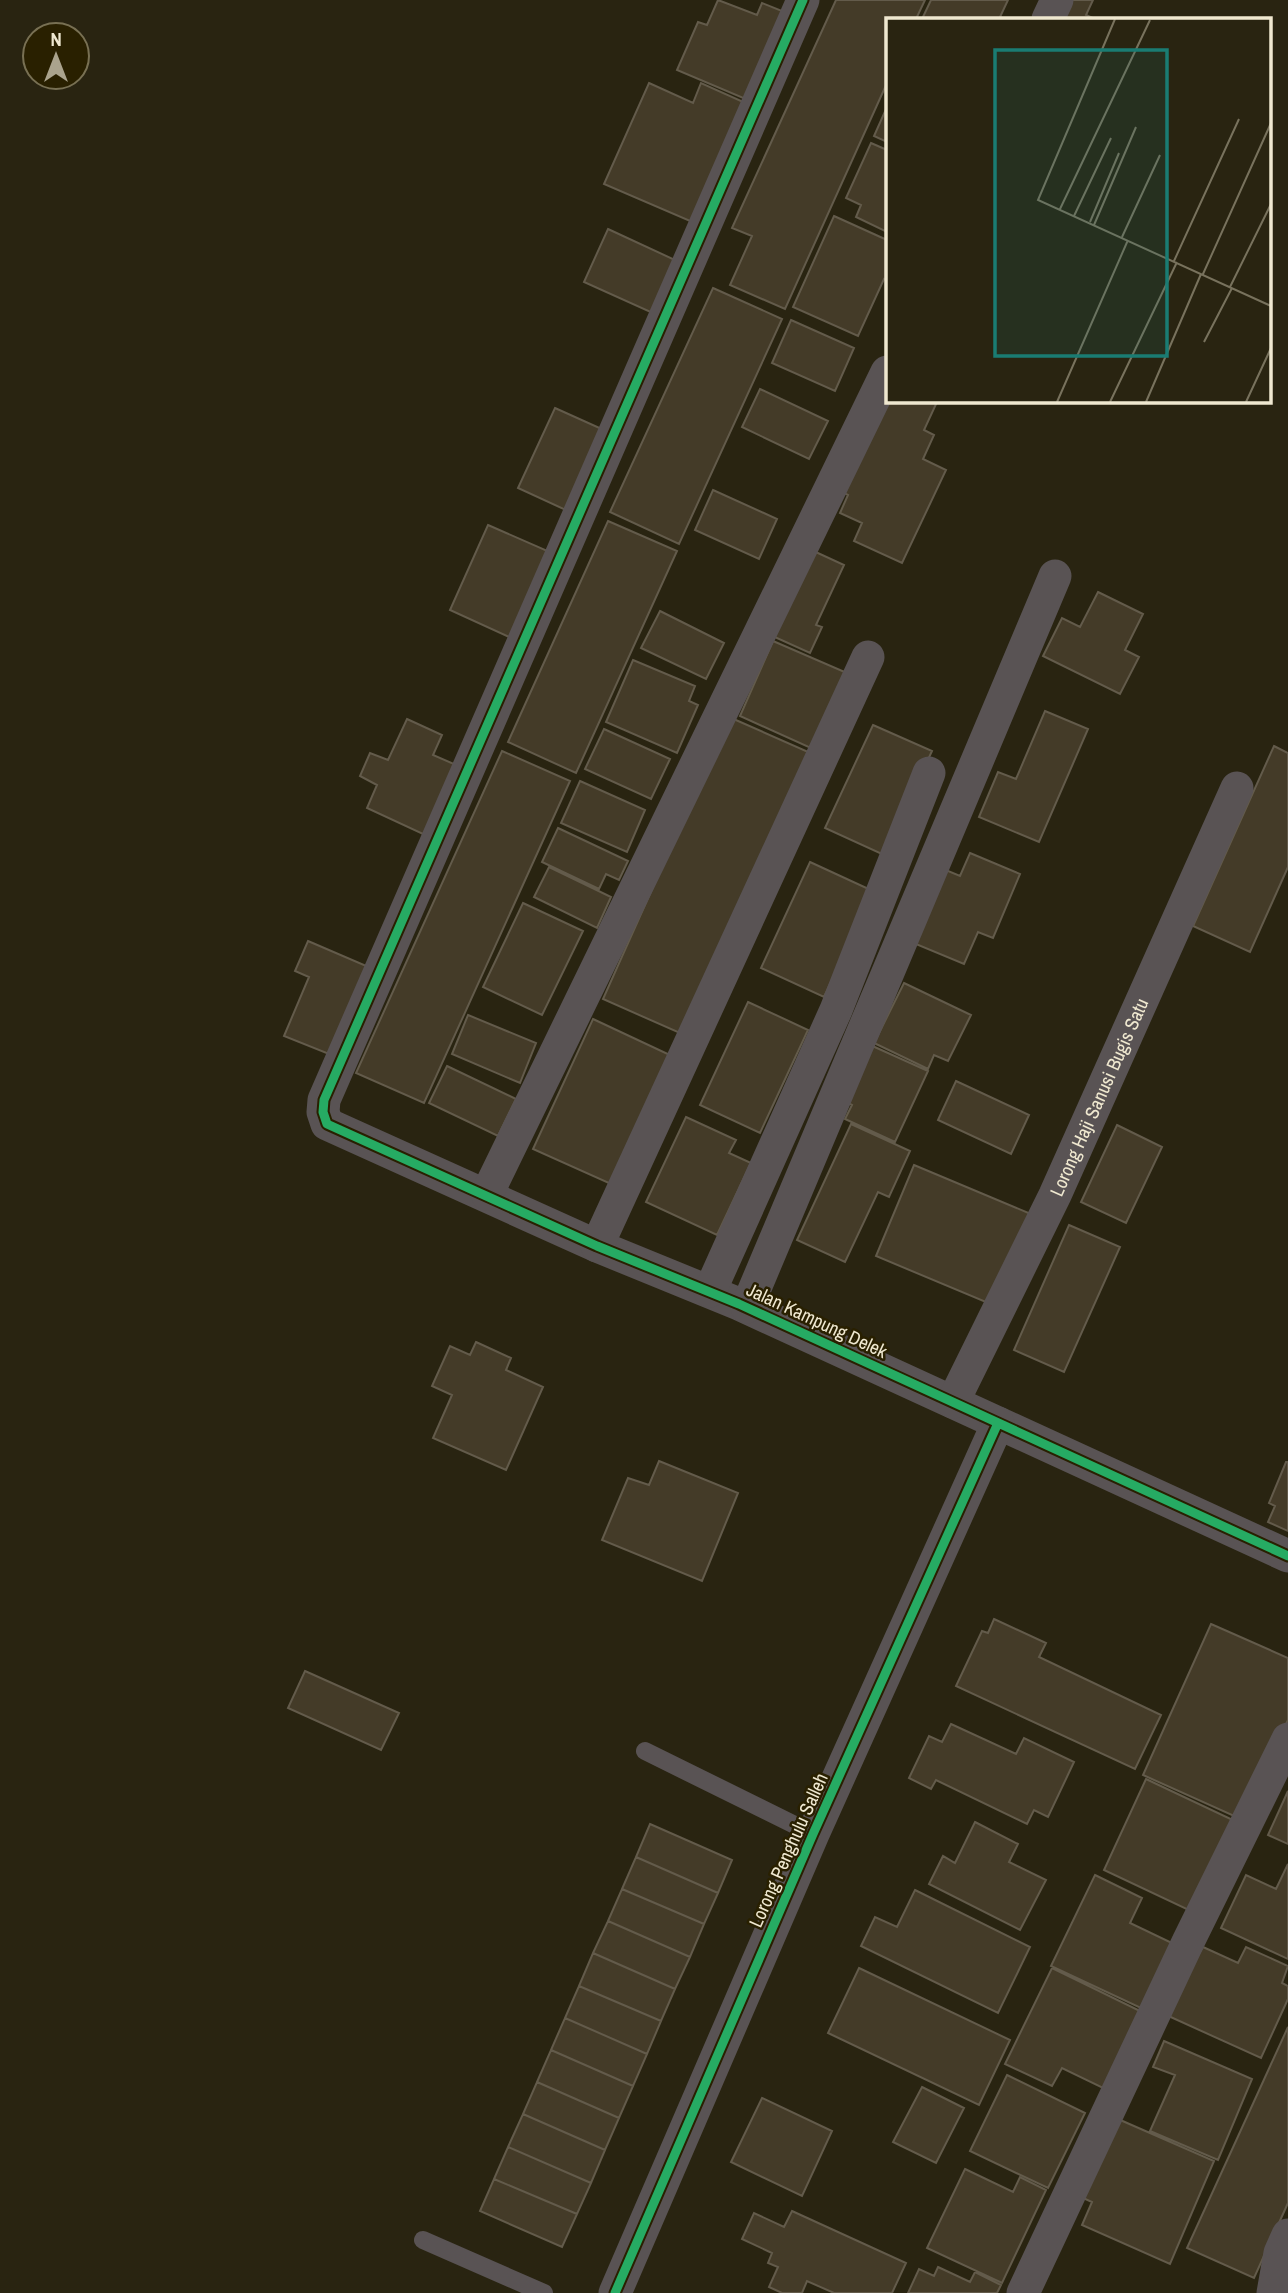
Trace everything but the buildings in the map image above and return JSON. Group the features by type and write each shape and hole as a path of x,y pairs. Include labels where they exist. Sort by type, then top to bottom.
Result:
{"street":[{"name":"Jalan Kampung Delek","path":"803,0 324,1100 327,1124 597,1245 747,1307 1288,1556"},
{"path":"1048,18 1057,0"},
{"path":"487,1194 886,374"},
{"path":"747,1307 1055,576"},
{"path":"597,1245 868,657"},
{"path":"710,1291 836,1010 929,772"},
{"name":"Lorong Haji Sanusi Bugis Satu","path":"953,1402 1055,1195 1237,788"},
{"name":"Lorong Penghulu Salleh","path":"615,2293 813,1834 998,1423"},
{"path":"1023,2293 1188,1942 1288,1739"},
{"path":"1273,2293 1280,2253 1288,2235"}],"lane":[{"path":"645,1751 813,1834"},
{"path":"423,2240 544,2293"}],"cycle path":[{"path":"803,0 324,1100 323,1112 327,1124 597,1246 739,1304 1288,1556"},
{"path":"615,2293 813,1834 998,1423"}]}
